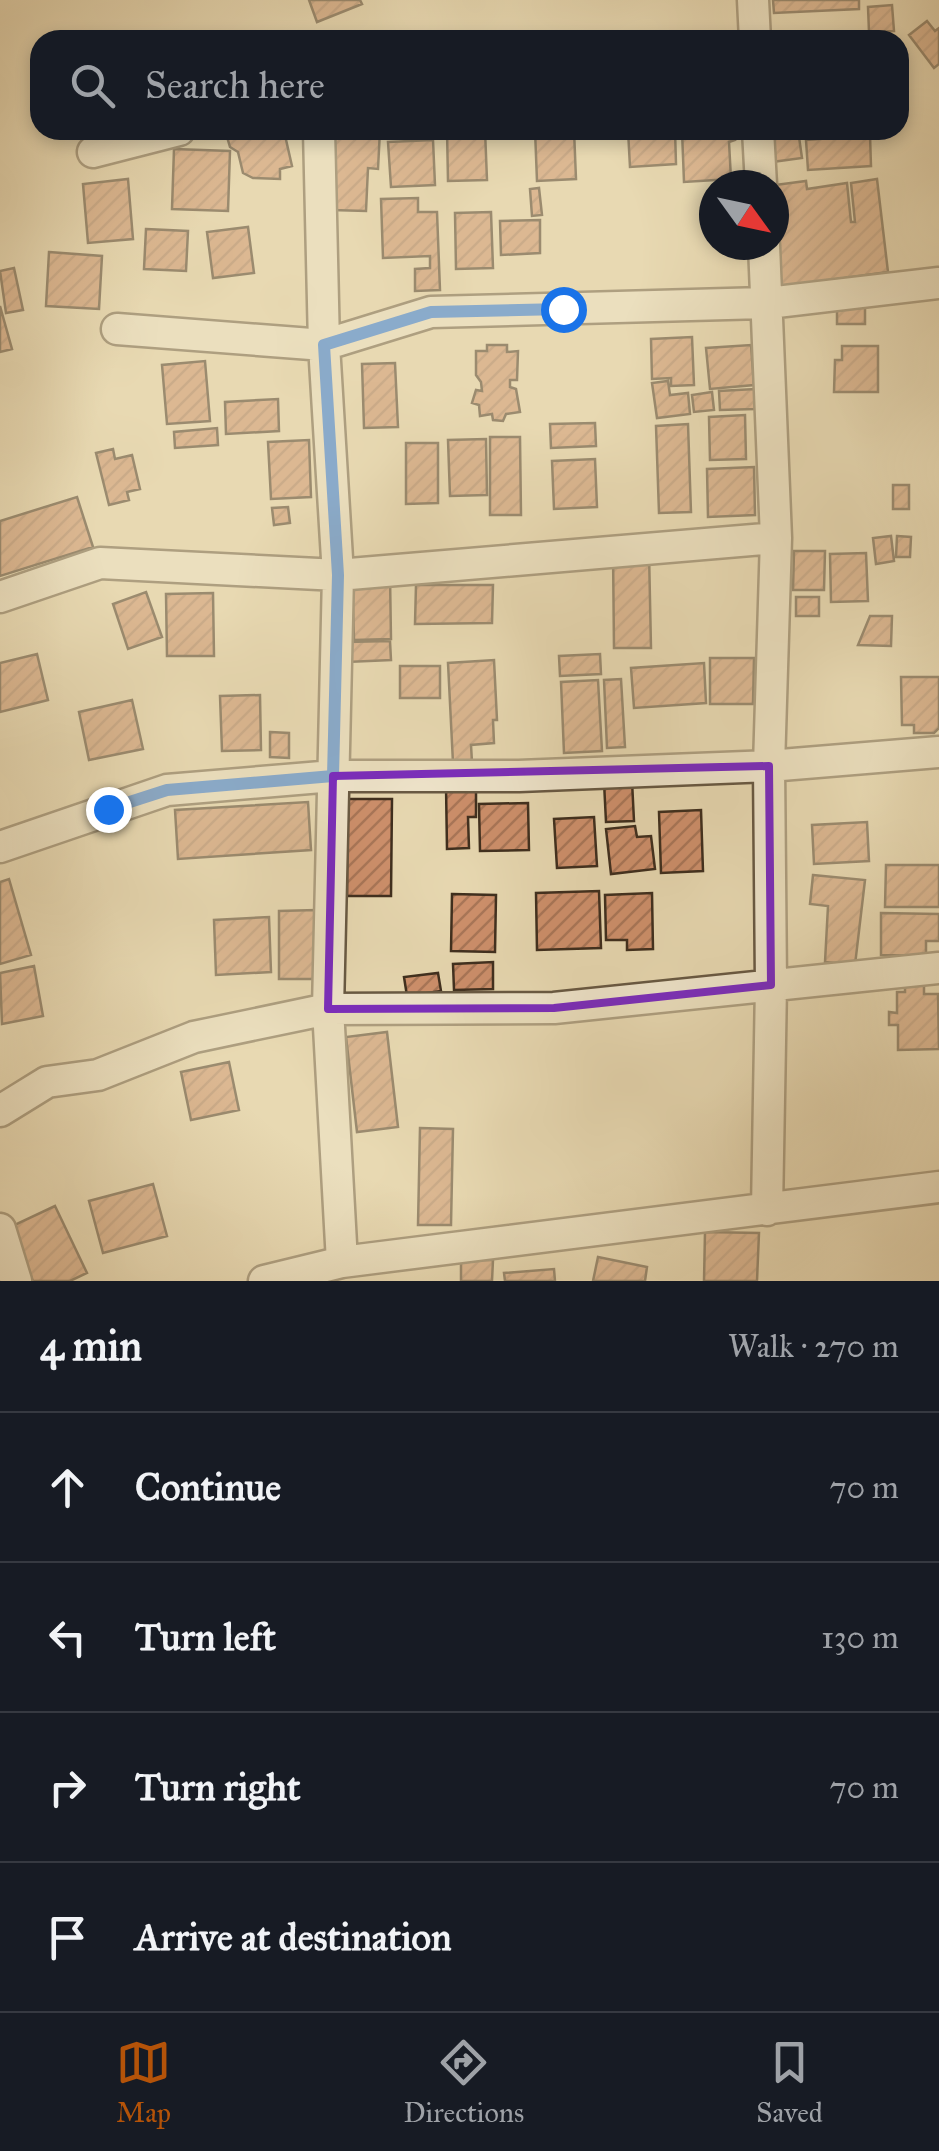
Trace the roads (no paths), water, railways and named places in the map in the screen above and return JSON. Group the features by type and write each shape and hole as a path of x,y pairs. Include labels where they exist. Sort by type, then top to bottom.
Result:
{"street":[{"path":"753,0 754,30"},
{"path":"93,152 139,140"},
{"path":"319,140 324,345 338,575 328,1009 342,1262"},
{"path":"759,140 760,170"},
{"path":"765,260 776,538 768,766 771,985 767,1210"},
{"path":"117,329 324,345 431,312 768,303 939,284"},
{"path":"0,597 100,564 338,575 776,538"},
{"path":"0,848 167,790 333,776 519,776 768,766 939,752"},
{"path":"0,1111 47,1082 98,1075 194,1037 328,1009 554,1008 939,968"},
{"path":"264,1281 342,1262 939,1187"},
{"path":"0,1230 16,1281"}]}
